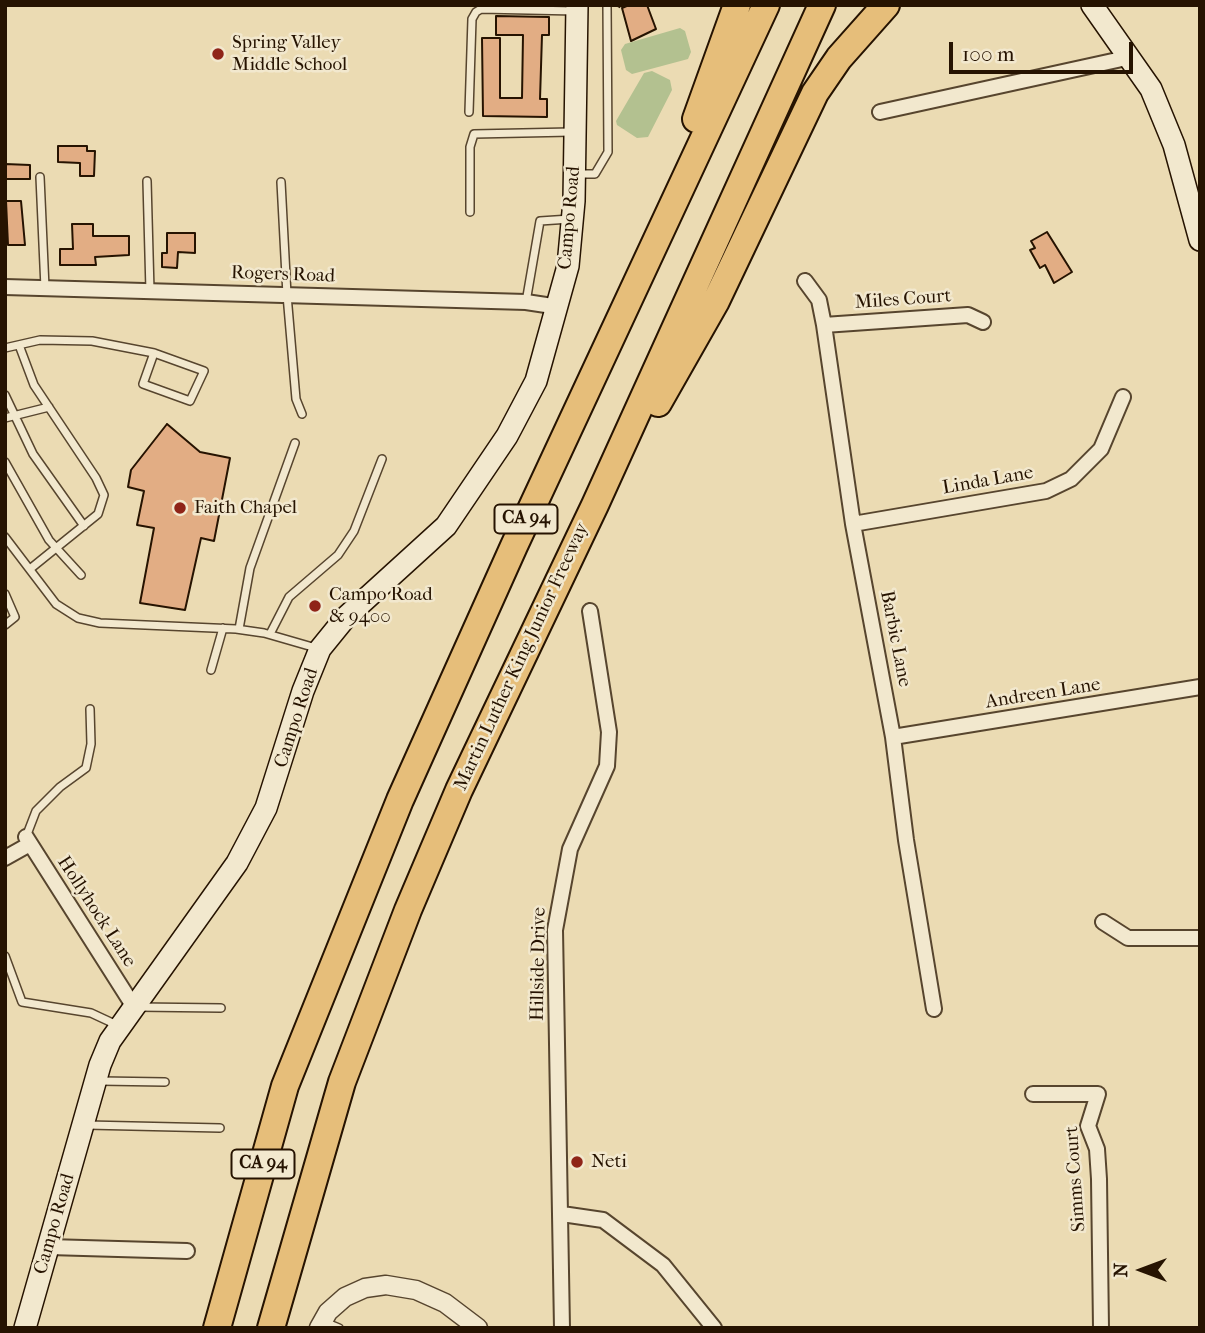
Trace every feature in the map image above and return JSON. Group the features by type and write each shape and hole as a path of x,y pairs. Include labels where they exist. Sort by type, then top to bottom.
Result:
{"highway":[{"path":"655,243 672,186 737,5"},
{"name":"CA 94","path":"214,1328 285,1086 400,800 766,5"},
{"name":"Martin Luther King Junior Freeway","path":"271,1328 342,1083 408,911 459,790 822,5"},
{"path":"572,550 716,301 815,93 839,58 886,5"}],"main road":[{"path":"1092,5 1151,89 1174,145 1200,240"},
{"name":"Campo Road","path":"25,1328 110,1041 237,863 266,808 303,691 320,649 346,617 446,526 476,485 530,395 559,307 568,266 573,218 577,8"}],"street":[{"path":"880,113 1131,57"},
{"name":"Barbic Lane","path":"805,281 819,300 824,325 853,524 893,737 906,840 934,1009"},
{"name":"Rogers Road","path":"5,287 526,302 559,307"},
{"name":"Miles Court","path":"824,325 968,314 983,322"},
{"name":"Linda Lane","path":"853,524 1046,491 1071,479 1101,449 1123,397"},
{"name":"Hillside Drive","path":"562,1328 555,930 570,849 607,766 609,743 606,702 590,611"},
{"name":"Andreen Lane","path":"893,737 1200,687"},
{"path":"5,859 28,841"},
{"name":"Hollyhock Lane","path":"28,841 134,1007"},
{"path":"1102,922 1128,939 1200,938"},
{"name":"Simms Court","path":"1032,1094 1098,1094 1088,1126 1098,1159 1101,1328"},
{"path":"562,1214 603,1220 663,1265 714,1328"},
{"path":"49,1247 187,1251"},
{"path":"321,1324 345,1297 365,1288 386,1285 416,1290 445,1303 478,1328"}],"lane":[{"path":"574,174 595,174 604,164 608,152 607,5"},
{"path":"470,112 471,19 476,12 481,9 577,8"},
{"path":"470,212 470,147 474,134 575,132"},
{"path":"40,177 45,288"},
{"path":"147,181 150,291"},
{"path":"281,182 296,399 302,414"},
{"path":"526,302 540,221 573,218"},
{"path":"5,348 40,340 92,341 154,353 204,371 190,401 143,384 154,353"},
{"path":"19,345 34,385 96,478 104,495 98,514 30,569"},
{"path":"5,395 9,417 84,526"},
{"path":"9,417 49,407"},
{"path":"239,629 250,568 295,443"},
{"path":"270,634 289,597 338,555 354,531 382,458"},
{"path":"5,462 56,548 81,575"},
{"path":"5,537 56,604 78,618 100,623 239,629 270,634 320,649"},
{"path":"5,594 15,617 5,625"},
{"path":"211,670 223,628"},
{"path":"28,841 36,811 60,787 86,768 91,744 90,709"},
{"path":"5,956 22,1002 91,1013 120,1026"},
{"path":"134,1007 221,1008"},
{"path":"96,1081 165,1083"},
{"path":"83,1125 220,1128"},
{"path":"321,1324 339,1328"}],"path":[{"path":"616,5 622,8"}],"green space":[{"path":"680,28 685,31 691,52 688,59 632,74 626,70 621,50 625,44"},
{"path":"652,71 670,80 672,90 648,137 637,138 617,125 616,121 644,73"}],"building":[{"path":"629,5 647,5 656,29 631,41 622,8"},
{"path":"496,16 549,17 549,35 542,35 540,99 547,99 547,117 483,116 482,38 500,38 500,98 522,98 523,35 496,35"},
{"path":"58,146 87,146 87,151 95,151 94,176 80,176 80,163 58,162"},
{"path":"5,164 30,165 30,179 5,179"},
{"path":"6,201 21,201 25,245 8,245"},
{"path":"72,224 93,224 93,236 129,236 129,255 95,257 96,265 60,265 60,249 73,249"},
{"path":"1047,232 1072,272 1054,283 1045,265 1040,268 1030,250 1035,248 1031,241"},
{"path":"167,233 195,233 195,253 178,252 177,268 162,267 162,253 167,253"},
{"name":"Faith Chapel","path":"167,424 200,452 230,458 214,541 201,538 185,610 140,603 154,528 137,525 144,491 128,487 131,470"}],"place":[{"name":"Spring Valley Middle School","path":"218,54"},
{"name":"Faith Chapel","path":"180,508"},
{"name":"Campo Road & 9400","path":"315,606"},
{"name":"Neti","path":"577,1162"}]}
